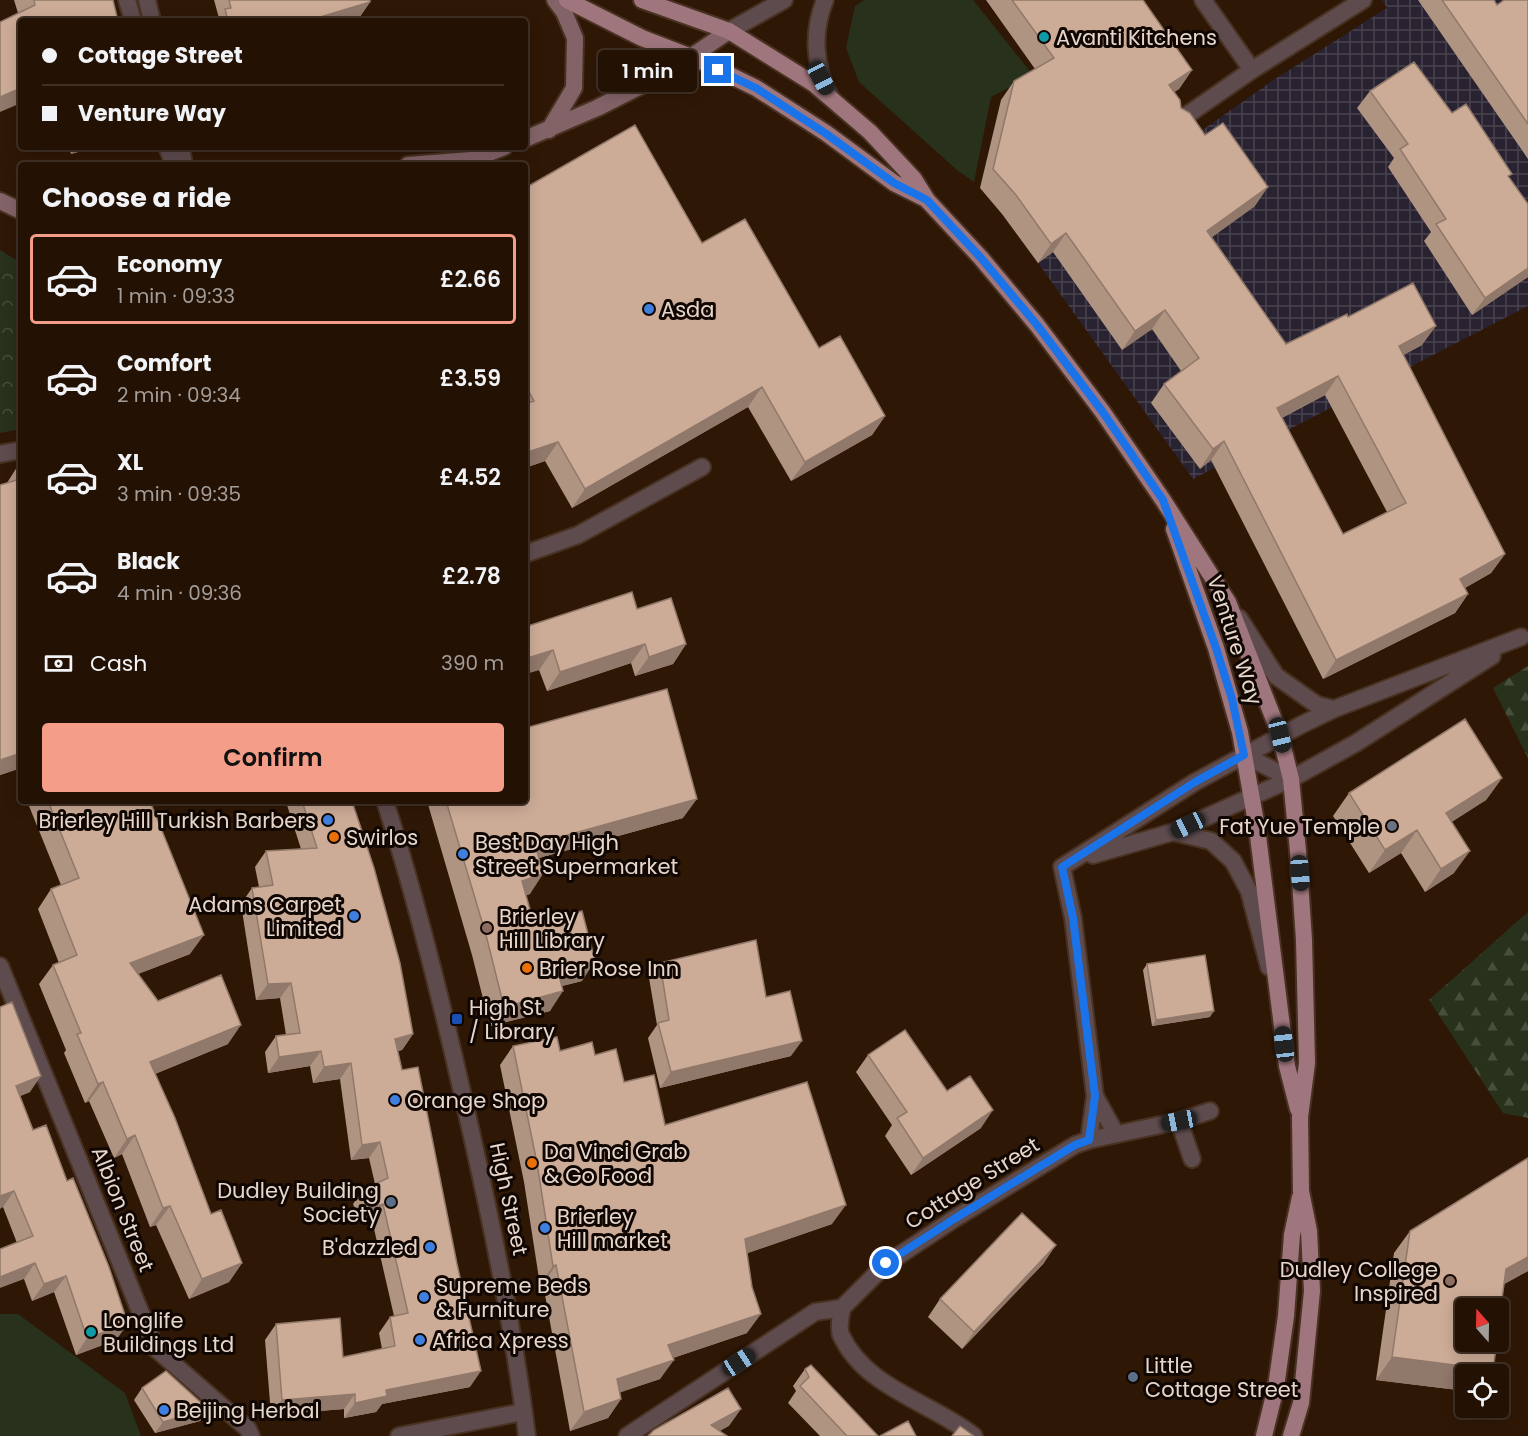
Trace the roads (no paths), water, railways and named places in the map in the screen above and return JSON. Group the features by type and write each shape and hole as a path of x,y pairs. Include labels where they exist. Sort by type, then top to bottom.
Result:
{"main road":[{"path":"549,130 574,88 575,38 564,12 555,0"},
{"name":"Venture Way","path":"567,0 642,38 690,57 756,88 825,133 894,183 927,200"},
{"name":"Venture Way","path":"642,0 729,31 814,84 870,132 914,179 927,200 981,258 1037,325 1102,411 1163,500 1228,602 1280,735 1291,779 1305,940 1307,1064 1300,1117 1301,1191 1310,1231 1312,1291 1301,1403 1291,1436"},
{"path":"528,138 549,130 670,71 729,31"},
{"path":"468,162 497,150"},
{"path":"0,201 18,210"},
{"name":"Venture Way","path":"1163,500 1232,699 1251,797 1287,1066 1300,1117"},
{"name":"Venture Way","path":"1264,1436 1276,1387 1286,1316 1292,1235 1301,1191"}],"street":[{"path":"127,0 132,18"},
{"path":"147,0 151,18"},
{"path":"729,31 784,0"},
{"path":"825,0 816,32 821,78 830,96"},
{"path":"1203,0 1252,70"},
{"path":"1176,122 1252,70 1363,0"},
{"path":"528,553 578,534 702,467"},
{"path":"1228,602 1276,676 1317,705 1334,709"},
{"path":"1074,860 1173,832 1291,779 1356,743 1525,635"},
{"path":"1089,1140 1095,1096 1073,918 1062,867 1195,782 1280,735 1334,709 1525,635"},
{"path":"1244,755 1291,779"},
{"name":"High Street","path":"386,804 405,865 454,1054 496,1245 513,1335 527,1436"},
{"path":"1173,832 1211,841 1233,861 1249,891 1279,1003"},
{"name":"Albion Street","path":"0,966 155,1348 248,1429 251,1436"},
{"path":"1095,1096 1116,1134"},
{"name":"Cottage Street","path":"842,1308 886,1263 1075,1145 1179,1121 1210,1111"},
{"path":"1179,1121 1191,1159"},
{"path":"627,1436 815,1312 842,1308 839,1333 874,1377 947,1417 974,1436"},
{"path":"399,1436 524,1412"}],"place":[{"name":"Avanti Kitchens","path":"1044,37"},
{"name":"Asda","path":"649,309"},
{"name":"Brierley Hill Turkish Barbers","path":"328,820"},
{"name":"Fat Yue Temple","path":"1392,826"},
{"name":"Swirlos","path":"334,837"},
{"name":"Best Day High Street Supermarket","path":"463,854"},
{"name":"Adams Carpet Limited","path":"354,916"},
{"name":"Brierley Hill Library","path":"487,928"},
{"name":"Brier Rose Inn","path":"527,968"},
{"name":"High St / Library","path":"457,1019"},
{"name":"Orange Shop","path":"395,1100"},
{"name":"Da Vinci Grab & Go Food","path":"532,1163"},
{"name":"Dudley Building Society","path":"391,1202"},
{"name":"Brierley Hill market","path":"545,1228"},
{"name":"B'dazzled","path":"430,1247"},
{"name":"Dudley College Inspired","path":"1450,1281"},
{"name":"Supreme Beds & Furniture","path":"424,1297"},
{"name":"Longlife Buildings Ltd","path":"91,1332"},
{"name":"Africa Xpress","path":"420,1340"},
{"name":"Little Cottage Street","path":"1133,1377"},
{"name":"Beijing Herbal","path":"164,1410"}]}
